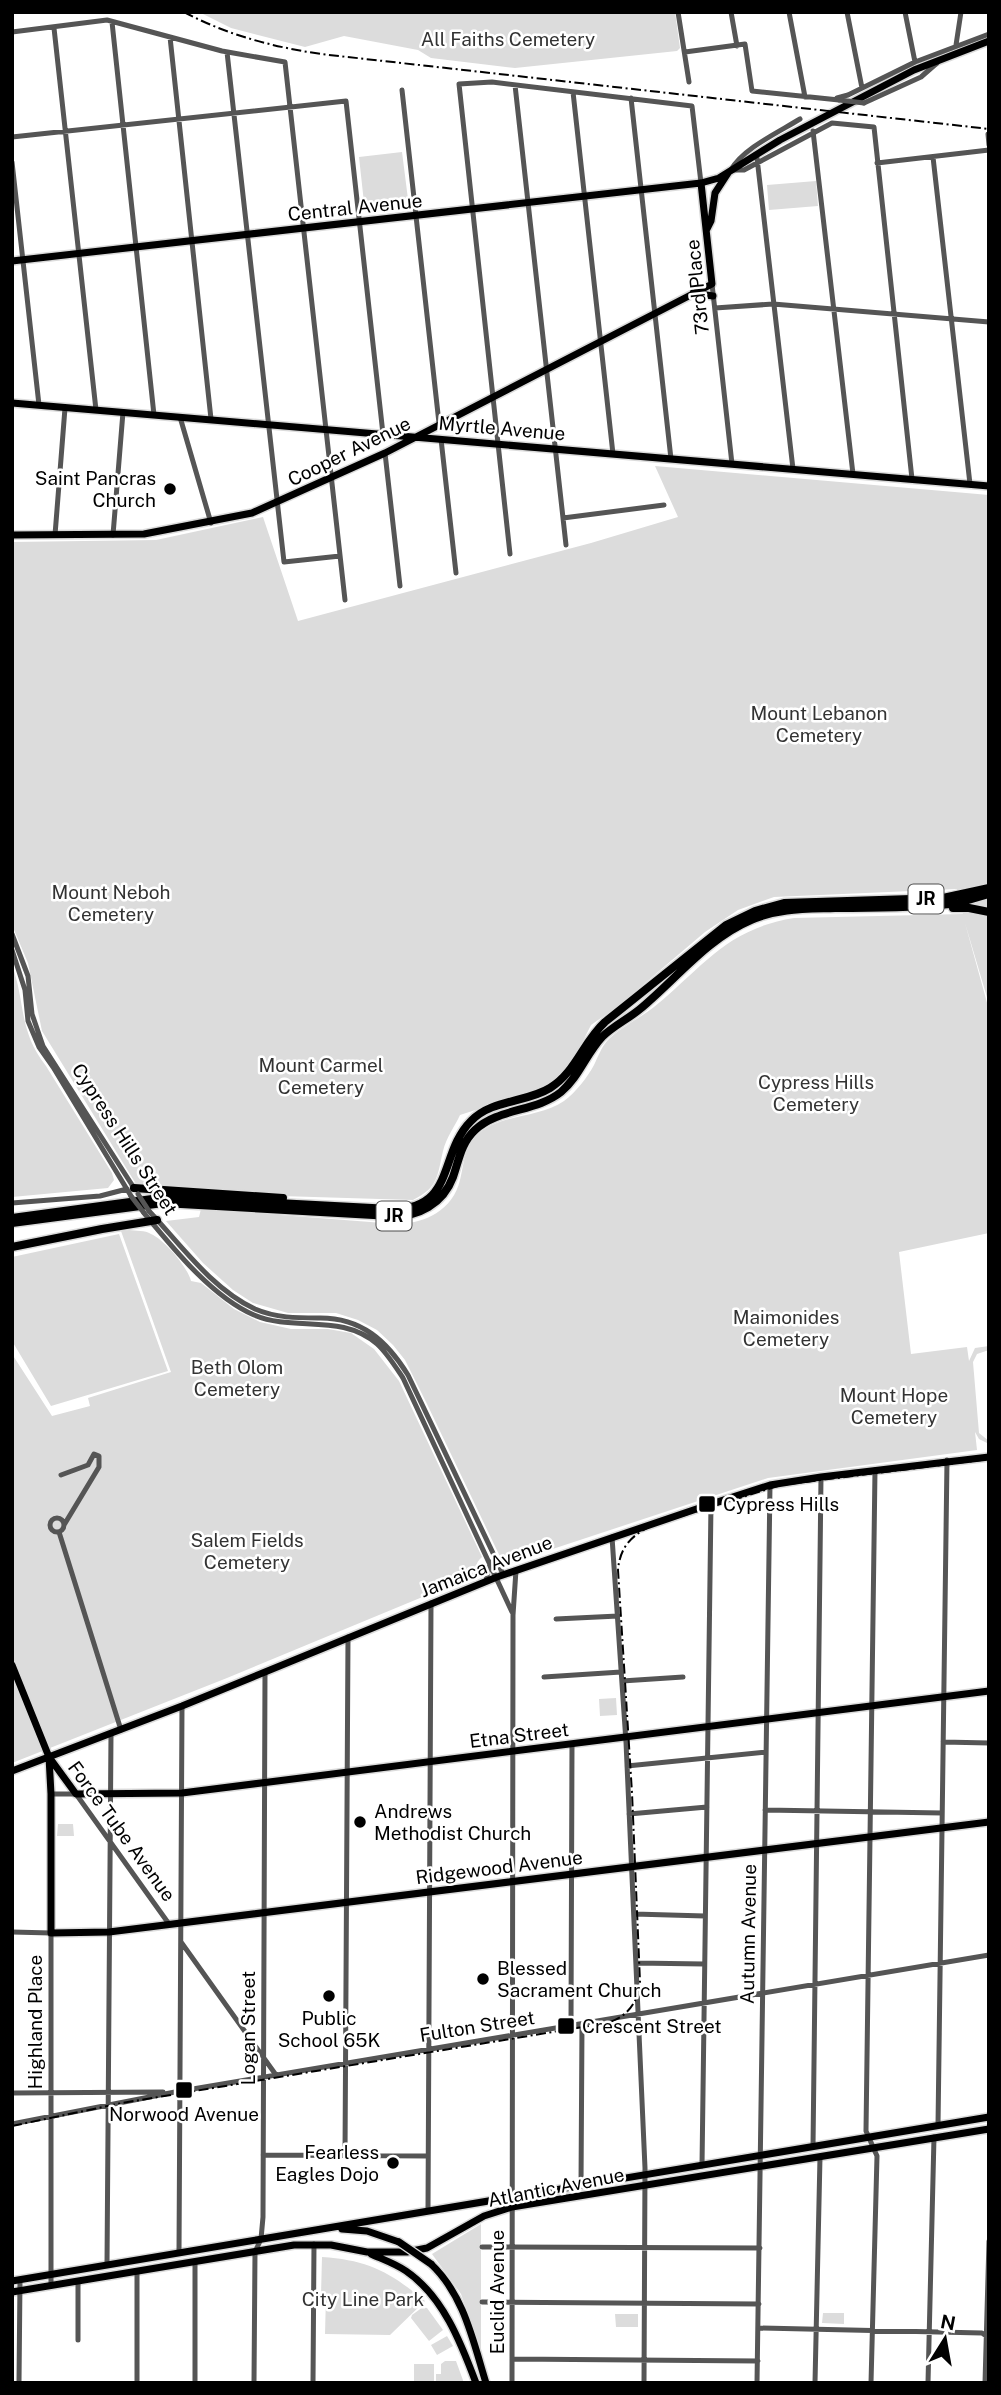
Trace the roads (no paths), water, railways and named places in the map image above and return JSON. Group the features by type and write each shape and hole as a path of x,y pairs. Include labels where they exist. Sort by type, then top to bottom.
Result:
{"highway":[{"name":"JR","path":"12,1218 167,1197 402,1209 427,1200 444,1181 454,1147 470,1122 489,1109 541,1092 559,1082 595,1031 720,929 740,917 762,908 790,903 943,898 989,888"},
{"name":"JR","path":"12,1224 163,1203 391,1216 416,1213 430,1206 446,1192 463,1145 475,1129 492,1119 541,1104 560,1092 577,1075 597,1042 723,936 751,920 797,909 922,906 958,903 989,894"},
{"path":"922,906 969,908 989,912"},
{"path":"132,1192 283,1198 331,1205"},
{"path":"12,1247 114,1226 154,1221"}],"main road":[{"path":"701,183 719,178 755,155 881,87 941,59 989,41"},
{"path":"707,230 715,193 730,170"},
{"name":"Central Avenue","path":"12,261 701,183"},
{"name":"73rd Place","path":"701,183 712,284"},
{"name":"Cooper Avenue","path":"12,535 162,532 252,513 385,453 712,284"},
{"path":"692,293 713,296"},
{"name":"Myrtle Avenue","path":"12,403 989,486"},
{"name":"Jamaica Avenue","path":"12,1771 182,1706 486,1581 770,1485 947,1460 989,1457"},
{"path":"12,1665 49,1757"},
{"name":"Etna Street","path":"76,1794 182,1793 989,1692"},
{"name":"Highland Place","path":"49,1757 51,1933"},
{"name":"Force Tube Avenue","path":"49,1757 76,1794"},
{"name":"Ridgewood Avenue","path":"51,1933 109,1932 989,1822"},
{"name":"Atlantic Avenue","path":"16,2281 989,2117"},
{"name":"Atlantic Avenue","path":"16,2292 294,2245 314,2244 367,2252 399,2253 427,2248 484,2216 512,2207 989,2129"},
{"path":"323,2228 367,2231 399,2242 431,2264 457,2297 486,2383"},
{"path":"367,2252 406,2271 424,2287 452,2326 476,2383"}],"street":[{"path":"678,12 689,82"},
{"path":"731,12 737,46"},
{"path":"789,12 805,97"},
{"path":"847,12 862,88"},
{"path":"905,12 915,62"},
{"path":"956,45 961,12"},
{"path":"12,32 104,20 227,52 285,62 345,600"},
{"path":"112,22 154,415"},
{"path":"54,28 96,410"},
{"path":"837,99 915,62 989,34"},
{"path":"170,37 211,419"},
{"path":"685,52 745,44 752,91 864,103 921,77 941,59"},
{"path":"227,52 284,562 340,556"},
{"path":"510,554 459,84 492,82 631,98 671,459"},
{"path":"515,85 566,545"},
{"path":"402,90 439,423"},
{"path":"573,92 613,454"},
{"name":"73rd Place","path":"631,98 692,106 701,183"},
{"path":"12,137 346,101 383,434"},
{"path":"755,155 800,120"},
{"path":"755,155 832,122 874,127 912,479"},
{"path":"814,131 853,474"},
{"path":"877,163 989,148 988,134"},
{"path":"755,155 793,469"},
{"path":"933,157 970,484"},
{"path":"12,162 39,405"},
{"name":"73rd Place","path":"712,284 732,464"},
{"path":"715,308 773,304 989,322"},
{"path":"55,535 65,408"},
{"path":"113,535 123,412"},
{"path":"180,417 211,523"},
{"path":"441,439 456,573"},
{"path":"385,453 400,586"},
{"path":"563,518 664,505"},
{"name":"Cypress Hills Street","path":"12,934 28,976 32,1014 41,1047"},
{"name":"Cypress Hills Street","path":"12,950 25,990 28,1021 41,1047 146,1212 197,1272 232,1301 253,1314 293,1324 332,1324 363,1334 378,1345 403,1378 490,1562 500,1576"},
{"path":"12,1203 132,1192"},
{"name":"Cypress Hills Street","path":"154,1221 200,1267 241,1302 277,1316 300,1319 332,1318 351,1322 378,1336 396,1355 408,1375 500,1576"},
{"path":"59,1532 99,1467 99,1455 92,1456 88,1465 61,1475"},
{"path":"938,2126 947,1460"},
{"path":"872,2383 877,2156 866,2131 875,1470"},
{"path":"813,2147 821,1477"},
{"name":"Autumn Avenue","path":"757,2383 770,1485"},
{"path":"702,2166 711,1504"},
{"path":"59,1532 52,1530 50,1522 58,1518 64,1525"},
{"path":"59,1532 121,1730"},
{"path":"612,1537 626,1737 646,2176 644,2383"},
{"path":"486,1581 490,1562"},
{"name":"Euclid Avenue","path":"512,2383 513,1615 516,1570"},
{"name":"Euclid Avenue","path":"500,1576 513,1615"},
{"path":"428,2211 431,1603"},
{"path":"556,1619 618,1616"},
{"path":"345,2155 348,1637"},
{"name":"Logan Street","path":"254,2383 254,2252 261,2239 263,2155 265,1672"},
{"path":"544,1677 621,1672"},
{"path":"622,1682 683,1677"},
{"path":"179,2253 182,1706"},
{"path":"107,2265 111,1734"},
{"path":"943,1742 989,1743"},
{"path":"571,2026 572,1744"},
{"path":"627,1766 766,1752"},
{"name":"Etna Street","path":"51,1794 76,1794"},
{"name":"Force Tube Avenue","path":"76,1794 169,1924"},
{"path":"629,1814 706,1807"},
{"path":"765,1810 942,1813"},
{"path":"634,1914 705,1916"},
{"name":"Ridgewood Avenue","path":"12,1933 51,1933"},
{"name":"Highland Place","path":"51,1933 51,2286"},
{"path":"181,1942 276,2076"},
{"name":"Fulton Street","path":"12,2124 180,2091 989,1955"},
{"path":"636,1963 704,1964"},
{"path":"582,2024 582,2186"},
{"path":"12,2093 109,2094 180,2091"},
{"path":"928,2383 934,2137"},
{"path":"263,2155 428,2156"},
{"path":"815,2383 820,2157"},
{"path":"985,2383 989,2241"},
{"path":"313,2383 314,2244"},
{"path":"482,2247 760,2248"},
{"path":"195,2262 195,2383"},
{"path":"136,2383 137,2272"},
{"path":"16,2281 19,2383"},
{"path":"78,2281 78,2340"},
{"path":"482,2302 759,2304"},
{"path":"758,2328 982,2333 988,2337"},
{"path":"512,2359 758,2361"}],"railway":[{"path":"184,12 251,39 321,54 989,129"},
{"path":"12,2126 122,2103 607,2023 626,2013 634,2003 640,1982 618,1570 625,1547 641,1531 656,1524 781,1485 989,1459"}],"place":[{"name":"Saint Pancras Church","path":"170,489"},
{"name":"Cypress Hills","path":"707,1504"},
{"name":"Andrews Methodist Church","path":"360,1822"},
{"name":"Blessed Sacrament Church","path":"483,1979"},
{"name":"Public School 65K","path":"329,1996"},
{"name":"Crescent Street","path":"566,2026"},
{"name":"Norwood Avenue","path":"184,2090"},
{"name":"Fearless Eagles Dojo","path":"393,2163"}],"park label":[{"name":"All Faiths Cemetery","path":"508,39"},
{"name":"Mount Lebanon Cemetery","path":"819,724"},
{"name":"Mount Neboh Cemetery","path":"111,903"},
{"name":"Mount Carmel Cemetery","path":"321,1076"},
{"name":"Cypress Hills Cemetery","path":"816,1093"},
{"name":"Maimonides Cemetery","path":"786,1328"},
{"name":"Beth Olom Cemetery","path":"237,1378"},
{"name":"Mount Hope Cemetery","path":"894,1406"},
{"name":"Salem Fields Cemetery","path":"247,1551"},
{"name":"City Line Park","path":"363,2299"}]}
